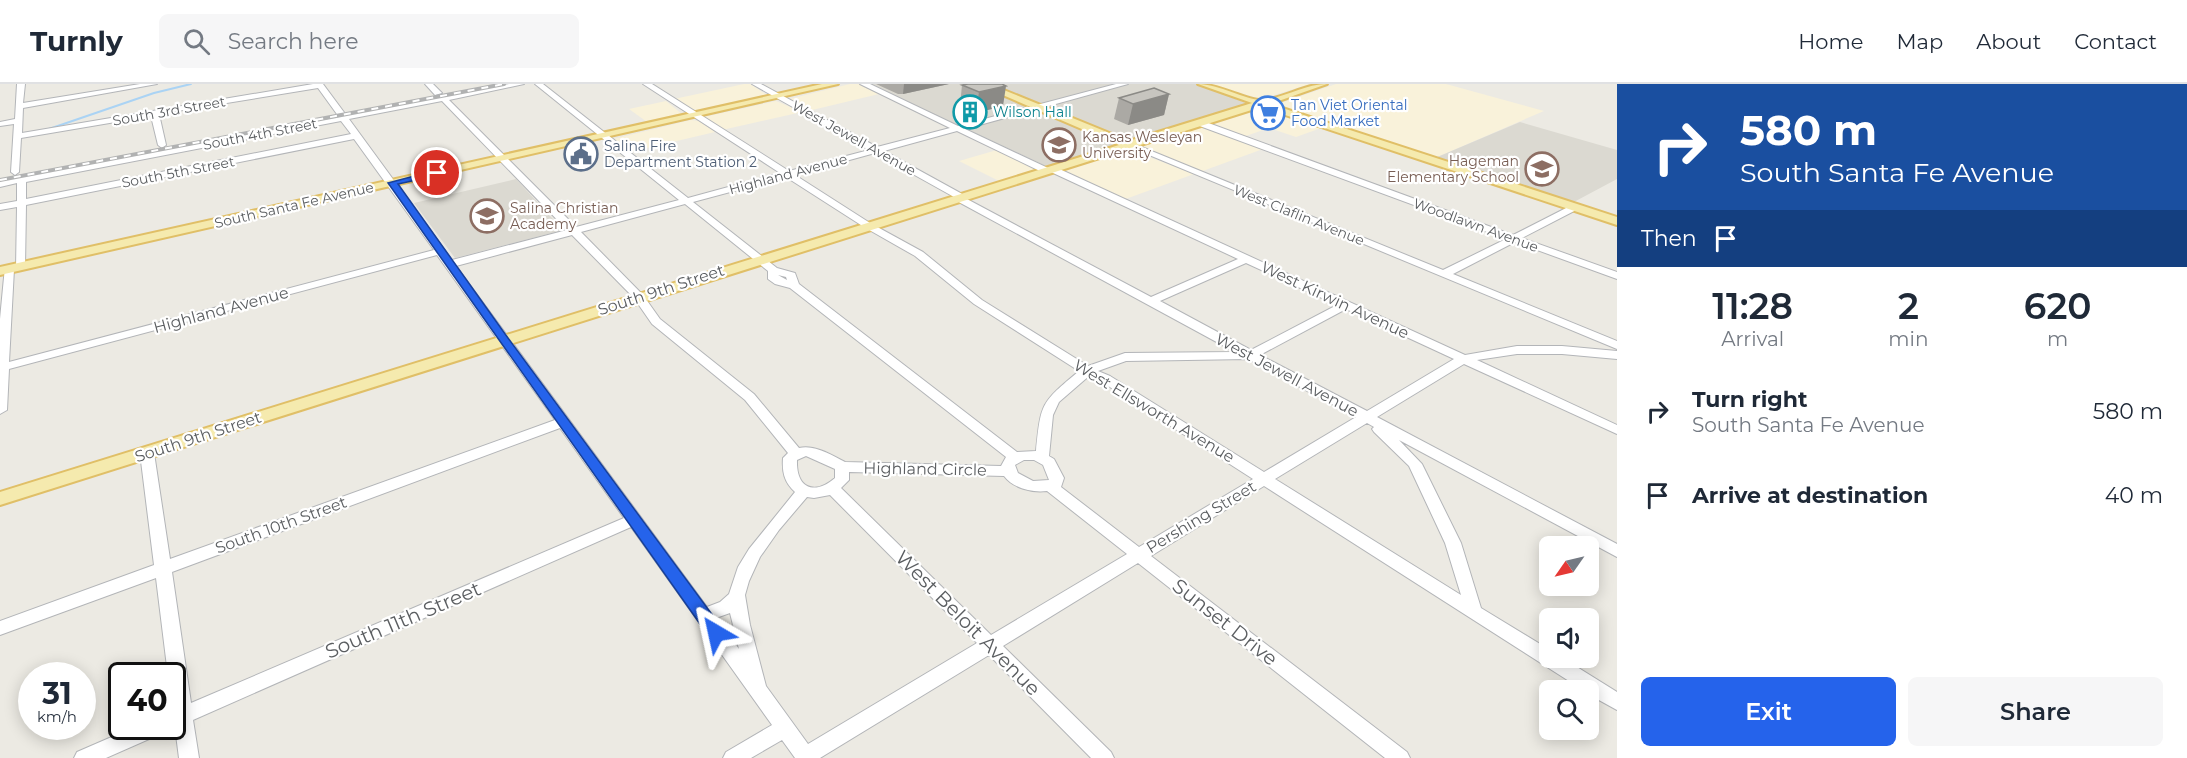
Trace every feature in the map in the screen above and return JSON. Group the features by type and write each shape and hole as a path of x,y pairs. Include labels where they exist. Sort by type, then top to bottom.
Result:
{"main road":[{"name":"South Santa Fe Avenue","path":"10,269 834,84"},
{"name":"West Claflin Avenue","path":"981,84 1129,145"},
{"path":"1202,84 1617,221"},
{"name":"South 9th Street","path":"0,499 867,225 1323,84"}],"street":[{"path":"0,410 1,368 10,269 22,203 17,136 21,84"},
{"path":"20,106 153,84"},
{"path":"320,84 806,757"},
{"name":"South 3rd Street","path":"17,136 320,84"},
{"path":"429,84 639,297 641,304 672,337 741,389 767,416 796,454"},
{"name":"South 4th Street","path":"441,96 485,84"},
{"name":"South 4th Street","path":"0,177 19,176 441,96 520,84"},
{"path":"539,84 760,259 773,270 772,277 775,280 794,285 1015,457"},
{"name":"West Ellsworth Avenue","path":"647,84 867,225 919,254 978,302 1087,371 1106,379 1617,702"},
{"name":"West Jewell Avenue","path":"756,84 1250,355 1617,551"},
{"name":"West Kirwin Avenue","path":"864,84 1617,430"},
{"name":"Highland Avenue","path":"451,264 1124,84"},
{"path":"154,114 162,145"},
{"name":"South 4th Street","path":"0,184 19,176 162,145 341,115"},
{"path":"0,124 18,121"},
{"name":"Woodlawn Avenue","path":"1200,123 1617,276"},
{"name":"South 5th Street","path":"0,207 356,136"},
{"name":"West Claflin Avenue","path":"1129,145 1617,347"},
{"path":"1444,274 1575,207"},
{"name":"Highland Avenue","path":"1,368 442,251"},
{"path":"1151,301 1246,259"},
{"path":"1042,458 1046,415 1053,400 1087,371 1125,357 1250,355 1346,305"},
{"name":"Pershing Street","path":"806,757 989,644 1463,359 1517,350 1617,347"},
{"path":"1367,417 1414,464 1453,543 1474,611"},
{"name":"South 10th Street","path":"0,628 563,422"},
{"path":"805,451 824,457 842,467 842,480 832,488 808,493 794,484 789,464 790,458 805,451"},
{"path":"147,453 163,568 172,662"},
{"path":"1029,455 1042,458 1049,462 1057,478 1056,483 1050,486 1042,488 1025,484 1011,476 1008,471 1008,465 1015,457 1029,455"},
{"name":"Highland Circle","path":"842,467 1008,471"},
{"name":"Sunset Drive","path":"1050,486 1400,758"},
{"name":"West Beloit Avenue","path":"832,488 1104,758"},
{"path":"702,614 722,611 729,606 737,596 750,560 771,528 804,491"},
{"name":"South 11th Street","path":"186,715 634,520"},
{"path":"737,596 758,690"},
{"path":"733,758 785,728"},
{"path":"84,758 126,740"},
{"path":"184,740 189,758"}],"shaded area":[{"path":"750,84 767,95 696,110 674,99"},
{"path":"850,84 859,84 879,94 808,111 789,99"},
{"name":"Kansas Wesleyan University","path":"869,84 1196,84 1249,104 1046,166"},
{"path":"1209,84 1310,84 1261,99"},
{"path":"1336,84 1446,84 1544,111 1435,158 1275,105"},
{"path":"666,101 682,114 647,122 629,109"},
{"path":"776,101 802,112 722,130 704,117"},
{"path":"1264,107 1324,127 1296,137 1269,128 1243,137 1207,123"},
{"path":"691,120 699,121 715,132 630,152 613,139"},
{"name":"Hageman Elementary School","path":"1520,122 1617,150 1617,179 1572,203 1435,158"},
{"path":"1200,126 1263,149 1200,172 1139,146"},
{"path":"1128,149 1194,174 1123,200 1062,170"},
{"path":"997,150 1037,170 1001,182 959,161"},
{"name":"Salina Christian Academy","path":"516,179 563,230 455,258 414,203"}],"building":[{"path":"962,85 1006,86 979,92"},
{"path":"1154,88 1169,94 1133,104 1119,98"}],"waterway":[{"path":"46,130 154,93 191,84"}],"railway":[{"path":"0,180 504,84"}],"place":[{"name":"Wilson Hall","path":"970,112"},
{"name":"Tan Viet Oriental Food Market","path":"1268,113"},
{"name":"Kansas Wesleyan University","path":"1059,145"},
{"name":"Salina Fire Department Station 2","path":"581,154"},
{"name":"Hageman Elementary School","path":"1542,169"},
{"name":"Salina Christian Academy","path":"487,216"}],"route":[{"path":"437,173 392,183 716,633"}]}
